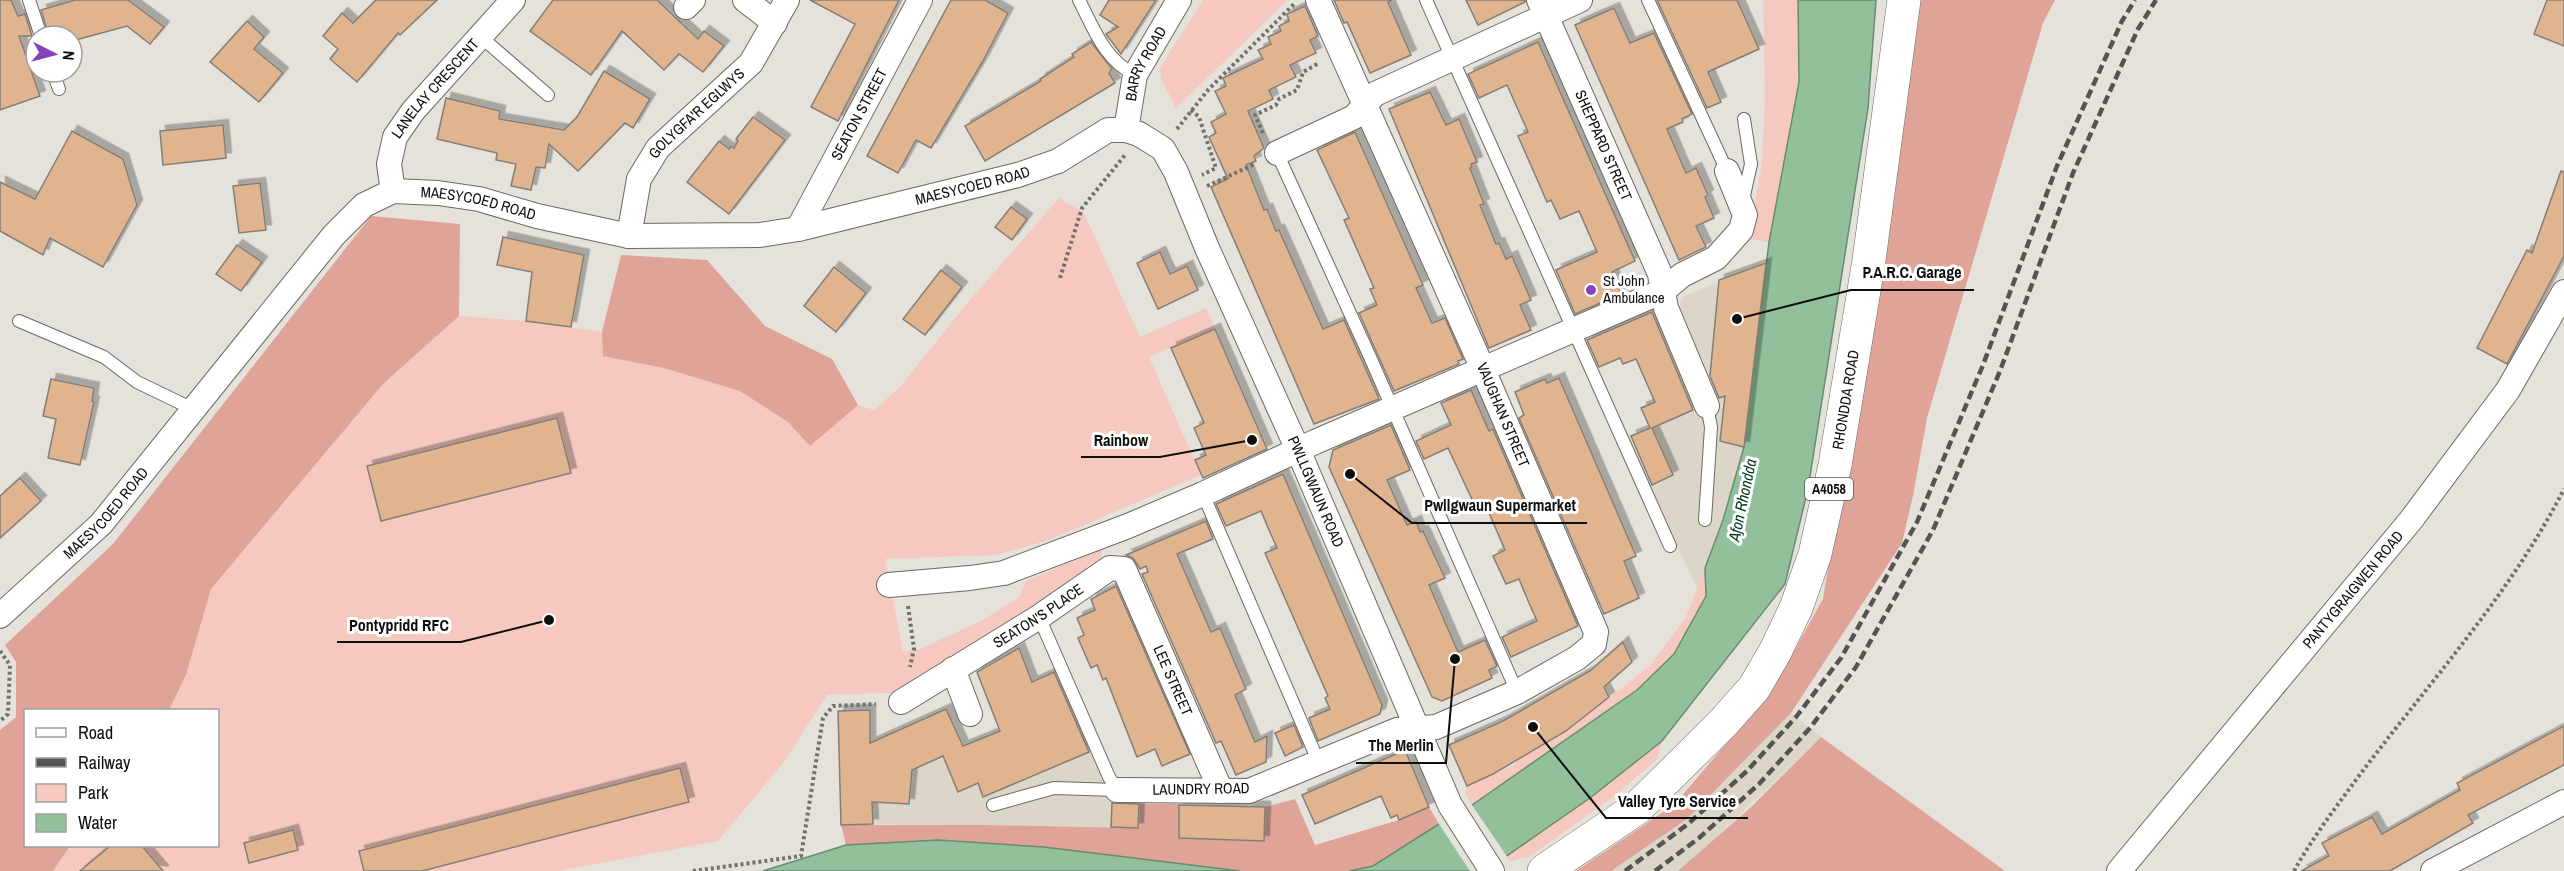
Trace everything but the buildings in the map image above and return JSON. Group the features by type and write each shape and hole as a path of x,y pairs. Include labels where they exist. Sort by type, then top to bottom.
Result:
{"main road":[{"name":"RHONDDA ROAD","path":"1544,871 1637,808 1723,723 1754,688 1776,652 1796,608 1815,554 1835,465 1869,260 1904,0"}],"street":[{"name":"LANELAY CRESCENT","path":"393,191 390,164 395,137 413,111 513,0"},
{"path":"745,0 775,24"},
{"name":"GOLYGFA'R EGLWYS","path":"628,236 639,180 658,148 751,63 787,0"},
{"name":"SEATON STREET","path":"798,229 920,0"},
{"name":"BARRY ROAD","path":"1133,132 1135,75 1179,0"},
{"name":"VAUGHAN STREET","path":"1318,0 1483,370 1596,632 1594,644 1577,658 1517,692 1436,727 1417,729"},
{"path":"1277,153 1354,117 1375,94 1452,58 1542,8 1580,0"},
{"name":"SHEPPARD STREET","path":"1542,8 1660,274 1666,308 1707,406"},
{"name":"MAESYCOED ROAD","path":"0,616 101,525 334,235 364,205 393,191 438,193 479,199 547,219 628,236 760,235 798,229 1018,175 1058,161 1108,130 1133,132"},
{"name":"PWLLGWAUN ROAD","path":"1133,132 1163,149 1176,172 1450,804 1492,871"},
{"path":"897,584 1004,573 1128,526 1663,291 1682,275 1716,258 1740,230 1745,215 1727,171"},
{"name":"PANTYGRAIGWEN ROAD","path":"2119,871 2411,520 2508,390 2564,292"},
{"name":"SEATON'S PLACE","path":"901,702 1039,616 1110,568 1124,569"},
{"name":"LEE STREET","path":"1124,569 1221,791"},
{"path":"953,669 970,714"},
{"name":"LAUNDRY ROAD","path":"1117,790 1248,791 1397,730 1417,729"},
{"path":"2433,871 2564,802"},
{"path":"2475,871 2481,844"}],"lane":[{"path":"29,0 37,24"},
{"path":"1079,0 1106,53 1124,69 1135,75"},
{"path":"1426,0 1670,546"},
{"path":"1648,0 1727,171"},
{"path":"481,37 548,95"},
{"path":"57,84 59,89"},
{"path":"1742,204 1751,164 1744,119"},
{"path":"1277,153 1394,410 1517,692"},
{"path":"18,321 104,357 137,382 195,410"},
{"path":"1705,520 1711,427 1707,406"},
{"path":"1203,494 1319,763"},
{"path":"1039,616 1109,777 1117,790"},
{"path":"993,805 1054,788 1117,790"}],"path":[{"path":"1163,149 1208,90 1298,0"},
{"path":"1277,153 1271,149 1255,115 1276,105 1279,99 1297,90 1303,72 1318,65 1324,51 1337,45"},
{"path":"1191,110 1199,117 1216,168 1199,177 1204,188 1277,153"},
{"path":"1060,278 1082,208 1121,162 1133,132"},
{"path":"2294,871 2307,847 2367,765 2505,586 2564,489"},
{"path":"693,871 801,856 823,718 833,706 901,702 914,649 897,584"},
{"path":"0,651 10,665 8,714 0,721"}],"shaded area":[{"path":"1921,0 2055,0 2043,23 1927,418 1902,543 1791,713 1687,819 1611,871 1576,871 1675,804 1774,687 1823,599"},
{"path":"371,216 460,224 459,316 383,384 211,589 186,675 169,709 24,709 24,847 69,847 53,871 0,871 0,730 16,717 16,662 5,645 113,544"},
{"path":"621,255 707,260 765,326 832,359 858,405 810,446 788,422 740,391 664,368 603,356 602,332"},
{"path":"1766,263 1744,447 1723,520 1697,588 1626,438 1707,406 1678,312 1682,297"},
{"path":"1060,679 1090,752 1109,790 1112,803 1111,827 873,824 871,777 900,776 1000,731 991,708"},
{"path":"1791,713 1821,737 1686,866 1678,871 1611,871 1687,819"},
{"path":"1821,737 2005,871 1678,871 1750,808"},
{"path":"1295,799 1315,845 1399,820 1429,807 1439,824 1373,866 1349,871 1240,871 1044,847 938,840 846,845 841,825 1138,828 1139,804 1180,804 1179,838 1264,841 1265,807"}],"green space":[{"path":"1203,0 1288,0 1176,108 1161,79 1160,68"},
{"path":"1763,0 1798,0 1799,82 1769,242 1749,239 1762,163 1765,95"},
{"path":"1059,198 1084,213 1140,337 1206,308 1215,329 1149,357 1201,475 1046,541 996,555 885,559 903,651 920,649 981,621 1019,597 1026,581 1103,548 1101,558 1036,604 1028,614 917,679 890,693 827,695 784,762 718,841 558,871 53,871 69,847 219,847 219,709 169,709 186,675 211,589 383,384 459,316 526,321 602,332 874,410 899,388 969,301"},
{"path":"1705,568 1706,596 1674,654 1637,689 1472,805 1465,794 1467,786 1514,765 1520,758 1566,731 1650,666 1686,617"},
{"path":"1662,741 1657,759 1617,794 1529,857 1509,861 1506,856 1590,798"}],"water":[{"name":"Afon Rhondda","path":"1798,0 1876,0 1868,108 1808,489 1785,584 1662,741 1590,798 1485,871 1349,871 1373,866 1472,805 1637,690 1674,654 1706,596 1705,568 1723,520 1744,447 1769,242 1799,82"},
{"path":"938,840 1044,847 1240,871 763,871 846,845"}],"pier":[{"path":"1470,802 1508,858 1490,871 1470,871 1437,821"}],"railway":[{"path":"1625,871 1688,824 1747,771 1796,717 1841,658 1917,522 1983,365 2057,166 2122,21 2135,0"},
{"path":"1655,871 1699,838 1759,784 1810,728 1856,667 1933,530 2000,371 2073,173 2138,29 2156,0"}],"place":[{"name":"St John Ambulance","path":"1591,290"},
{"name":"P.A.R.C. Garage","path":"1737,319"},
{"name":"Rainbow","path":"1252,440"},
{"name":"Pwllgwaun Supermarket","path":"1350,474"},
{"name":"Pontypridd RFC","path":"549,620"},
{"name":"The Merlin","path":"1455,659"},
{"name":"Valley Tyre Service","path":"1533,727"}]}
